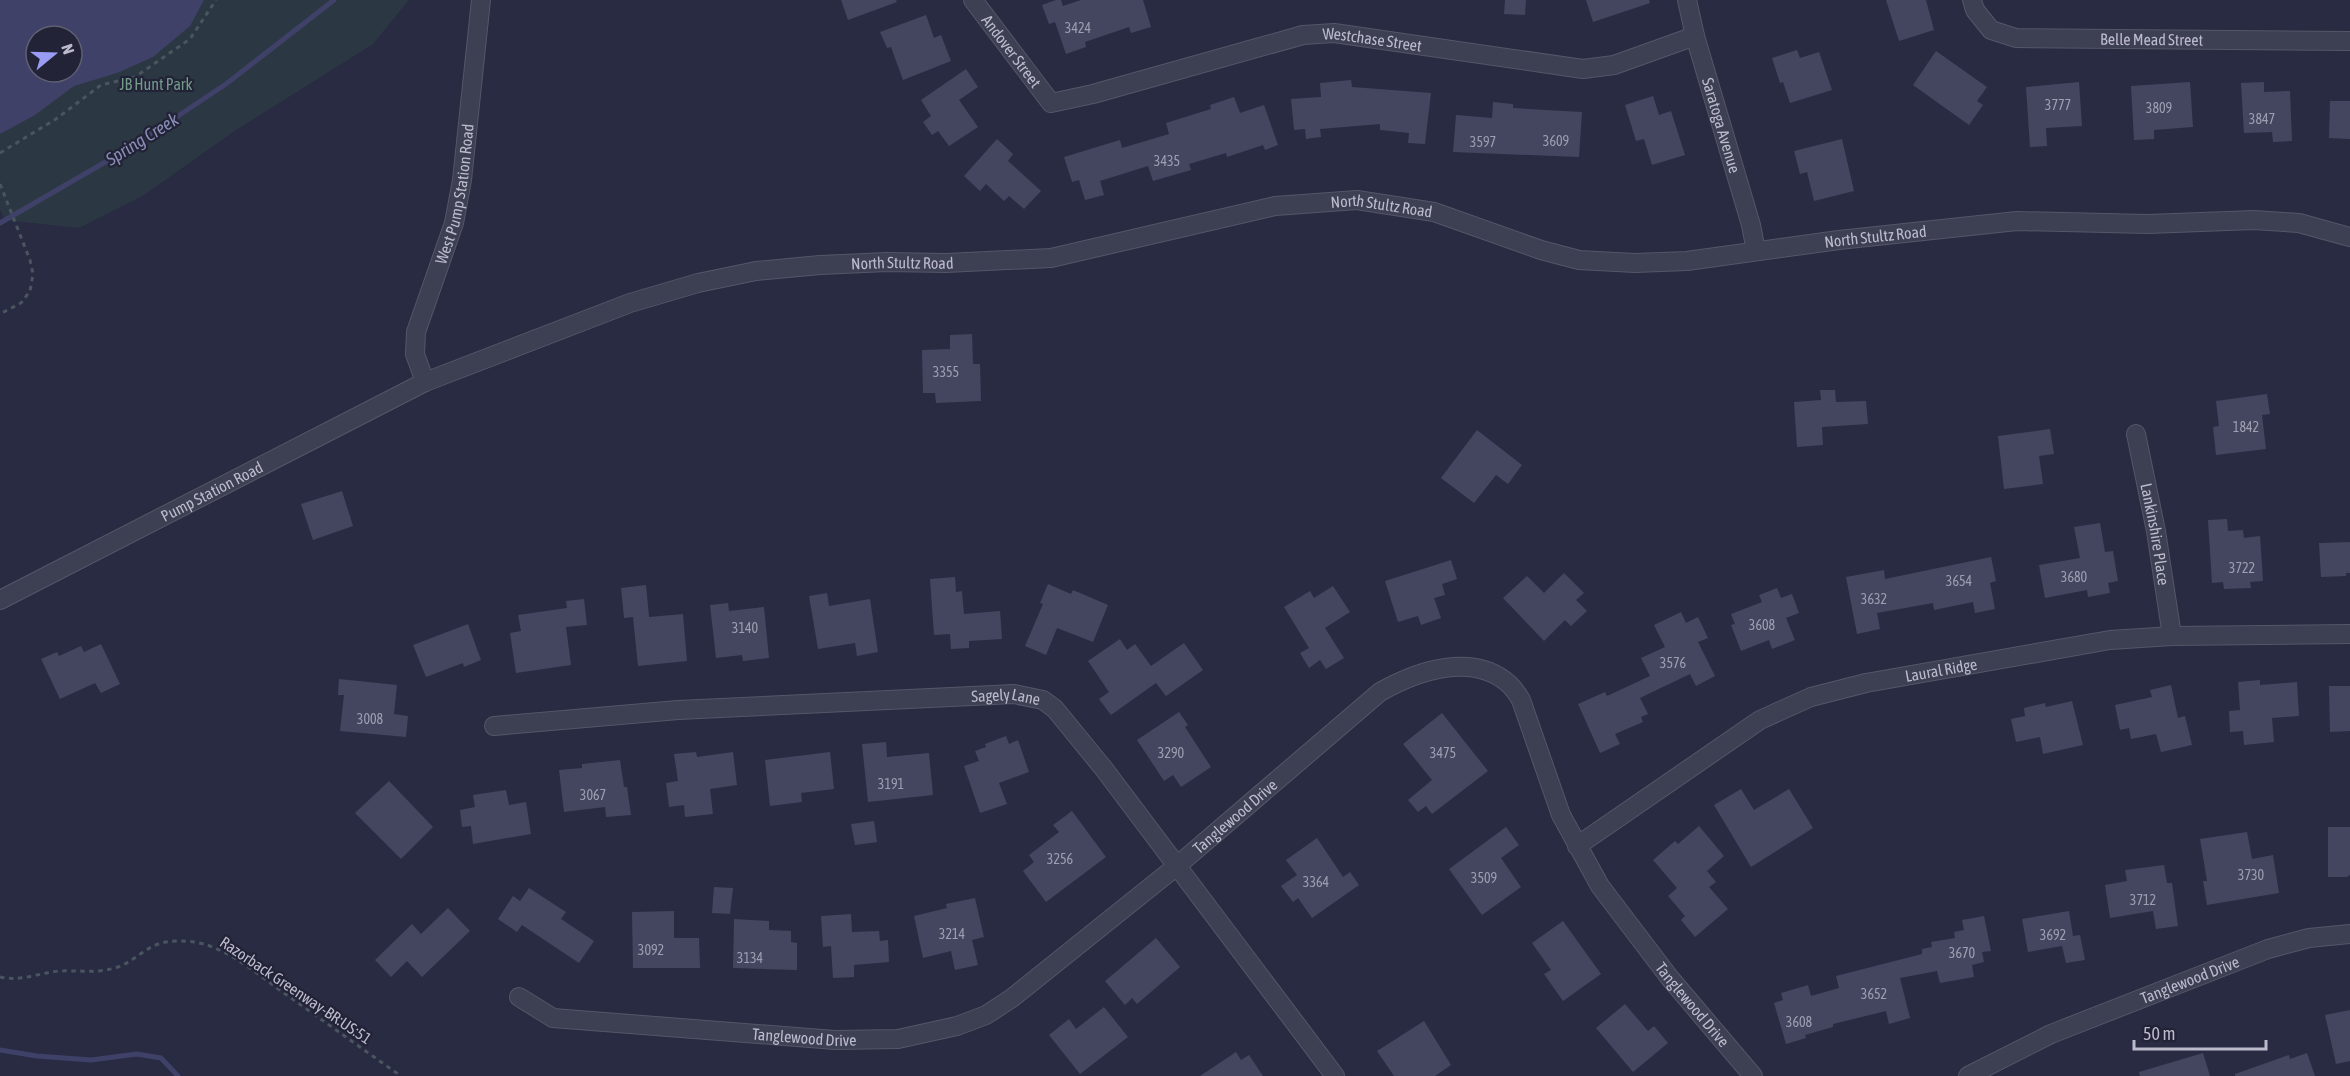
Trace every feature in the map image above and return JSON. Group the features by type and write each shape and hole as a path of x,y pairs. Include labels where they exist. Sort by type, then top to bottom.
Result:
{"street":[{"name":"West Pump Station Road","path":"424,382 416,354 416,332 454,223 462,180 481,0"},
{"name":"Andover Street","path":"973,0 1051,104"},
{"name":"Saratoga Avenue","path":"1687,0 1695,36 1751,225 1756,251"},
{"name":"Belle Mead Street","path":"1972,0 1975,10 1991,30 2016,38 2350,41"},
{"name":"Westchase Street","path":"1051,104 1318,33 1334,33 1583,69 1614,65 1695,36"},
{"name":"North Stultz Road","path":"424,382 630,303 698,283 756,271 887,262 946,263 1051,258 1275,206 1357,200 1434,212 1541,250 1579,260 1635,263 1687,261 1923,230 2017,221 2148,224 2254,220 2299,223 2350,237"},
{"name":"Pump Station Road","path":"0,600 424,382"},
{"name":"Lankinshire Place","path":"2136,434 2156,531 2172,636"},
{"name":"Laural Ridge","path":"1577,846 1751,726 1811,697 1866,683 2110,640 2172,636 2350,634"},
{"name":"Tanglewood Drive","path":"519,997 553,1018 835,1040 898,1039 928,1033 986,1015 1012,998 1178,865 1380,692 1417,675 1456,667 1473,667 1510,685 1521,700 1561,815 1600,886 1662,968 1754,1076"},
{"name":"Sagely Lane","path":"494,726 678,710 998,694 1029,696 1043,700 1068,723 1178,865 1335,1076"},
{"name":"Tanglewood Drive","path":"1968,1076 2051,1034 2268,949 2308,938 2350,934"}],"path":[{"path":"0,153 56,118 101,85 135,77 190,39 216,0"},
{"path":"0,184 30,260 33,274 30,291 21,303 0,314"},
{"name":"Razorback Greenway-BR:US:51","path":"0,977 26,979 57,971 105,970 120,966 152,946 166,942 206,945 254,972 401,1076"}],"green space":[{"name":"JB Hunt Park","path":"0,0 409,0 373,44 233,132 144,195 79,228 5,220 0,210"}],"water":[{"path":"0,0 204,0 190,26 153,57 117,73 84,83 84,24 24,24 24,84 81,84 74,86 35,115 0,134"}],"building":[{"path":"841,0 896,0 897,2 848,20"},
{"path":"1061,0 1063,6 1081,0 1143,0 1151,27 1131,33 1129,27 1085,42 1086,47 1066,54 1055,22 1049,24 1042,5"},
{"path":"1505,0 1526,0 1525,15 1504,14"},
{"path":"1586,0 1649,0 1650,3 1593,22"},
{"path":"1886,0 1926,0 1934,30 1899,41"},
{"path":"926,15 934,38 941,35 951,61 903,80 891,47 887,48 880,32"},
{"path":"1797,50 1800,58 1819,52 1832,90 1790,103 1783,82 1780,83 1772,58"},
{"path":"1936,51 1987,87 1977,101 1983,105 1969,125 1913,85"},
{"path":"966,69 978,87 959,100 978,127 949,146 938,131 932,135 923,122 931,116 921,100"},
{"path":"1351,80 1352,87 1431,93 1425,144 1408,143 1409,133 1380,130 1380,124 1320,129 1321,137 1306,139 1305,129 1294,130 1291,99 1321,97 1320,83"},
{"path":"2079,82 2082,126 2046,128 2047,146 2030,147 2026,87"},
{"path":"2190,82 2193,127 2154,130 2154,139 2134,140 2131,86"},
{"path":"2264,82 2264,92 2290,91 2292,141 2273,142 2272,132 2244,133 2241,83"},
{"path":"1653,96 1659,115 1671,111 1685,155 1652,165 1644,139 1636,141 1625,105"},
{"path":"1234,97 1240,113 1264,105 1278,145 1265,150 1263,145 1227,157 1226,153 1189,164 1191,170 1153,181 1148,166 1100,181 1104,195 1085,200 1079,180 1072,182 1064,157 1120,140 1122,148 1169,134 1166,123 1211,109 1210,105"},
{"path":"2330,101 2350,101 2350,139 2329,138"},
{"path":"1493,102 1513,104 1513,108 1582,112 1579,157 1453,152 1456,115 1492,118"},
{"path":"997,139 1013,154 1008,161 1041,191 1024,209 1009,196 1004,201 986,184 980,191 964,176"},
{"path":"1842,139 1854,191 1814,201 1807,172 1800,174 1794,151"},
{"path":"972,334 973,364 980,364 981,401 936,403 935,393 923,393 922,350 950,349 950,335"},
{"path":"1820,390 1835,390 1836,402 1866,401 1868,424 1822,427 1823,445 1797,447 1794,402 1821,400"},
{"path":"2267,394 2270,414 2262,415 2266,449 2216,455 2213,427 2219,426 2216,401"},
{"path":"2050,429 2054,454 2039,456 2043,484 2004,489 1998,436"},
{"path":"1477,430 1522,465 1508,484 1496,475 1474,503 1441,478"},
{"path":"342,491 353,526 313,540 301,504"},
{"path":"2227,519 2228,531 2243,530 2244,538 2260,536 2263,581 2250,582 2251,588 2224,589 2223,582 2212,583 2208,520"},
{"path":"2100,523 2105,552 2113,551 2118,581 2108,583 2110,593 2088,597 2087,590 2045,598 2039,565 2080,558 2074,527"},
{"path":"2350,542 2350,573 2346,573 2346,576 2321,577 2319,543"},
{"path":"1991,557 1996,581 1990,583 1995,609 1975,613 1973,602 1934,610 1933,603 1877,613 1880,629 1857,634 1846,577 1884,570 1885,579"},
{"path":"1451,560 1457,579 1442,584 1445,595 1434,598 1441,618 1421,625 1418,616 1398,622 1385,581"},
{"path":"1564,573 1584,593 1576,600 1587,611 1571,626 1565,620 1544,641 1503,598 1527,576 1544,593"},
{"path":"955,577 956,592 962,591 964,614 1000,611 1002,639 969,641 969,648 951,649 950,634 934,635 930,579"},
{"path":"1048,584 1071,594 1073,590 1108,605 1093,642 1057,628 1046,655 1025,646 1043,604 1040,603"},
{"path":"646,585 649,617 683,614 687,661 638,666 633,617 624,618 621,588"},
{"path":"1333,586 1350,612 1325,628 1344,658 1326,669 1320,660 1309,668 1300,653 1309,648 1284,607 1310,591 1314,598"},
{"path":"1777,588 1781,598 1792,594 1799,613 1786,618 1795,640 1772,649 1769,640 1741,651 1731,625 1735,624 1731,614 1762,602 1759,595"},
{"path":"827,593 829,606 870,599 878,652 857,656 855,643 818,649 809,596"},
{"path":"584,599 587,625 566,627 571,665 516,673 510,633 521,631 518,615 567,608 566,601"},
{"path":"728,603 729,611 764,607 769,658 743,661 742,655 716,658 710,605"},
{"path":"1681,612 1686,623 1698,617 1708,638 1698,642 1715,676 1696,686 1690,674 1640,698 1648,714 1641,717 1643,722 1615,734 1620,744 1600,753 1578,704 1605,692 1607,696 1650,676 1641,658 1665,647 1654,625"},
{"path":"468,624 481,660 464,667 463,663 426,677 413,645"},
{"path":"1120,639 1127,650 1135,644 1151,666 1184,643 1203,670 1166,696 1156,683 1111,715 1099,699 1109,692 1088,661"},
{"path":"101,644 120,684 101,693 95,683 60,699 41,659 57,652 59,656 81,646 84,652"},
{"path":"339,679 397,685 394,714 408,716 406,737 340,731 344,695 338,695"},
{"path":"2260,680 2260,685 2297,682 2299,716 2272,718 2274,742 2244,745 2243,731 2230,732 2229,711 2240,710 2238,682"},
{"path":"2171,685 2178,718 2185,716 2192,745 2161,752 2156,734 2131,739 2129,728 2120,730 2115,705 2152,697 2150,690"},
{"path":"2329,686 2350,686 2350,731 2330,732"},
{"path":"2072,701 2083,745 2043,754 2040,737 2016,742 2011,719 2025,716 2024,708 2045,703 2046,707"},
{"path":"1179,712 1188,725 1185,727 1211,767 1181,787 1173,775 1164,781 1137,740"},
{"path":"1442,713 1488,771 1432,814 1426,806 1418,812 1408,800 1432,780 1403,744"},
{"path":"1006,736 1009,744 1018,740 1029,772 999,783 1007,804 980,813 964,766 979,761 975,751 986,747 985,744"},
{"path":"886,742 887,757 929,753 933,795 868,802 862,744"},
{"path":"696,752 697,757 733,752 737,785 710,789 713,814 685,817 684,805 669,807 666,783 678,781 674,754"},
{"path":"830,752 834,789 801,793 802,802 770,806 765,760"},
{"path":"620,760 631,815 606,817 605,807 564,812 559,770 582,768 582,764"},
{"path":"389,781 433,827 401,859 355,813"},
{"path":"1741,789 1754,810 1789,789 1813,828 1751,867 1714,805"},
{"path":"506,790 509,805 526,802 531,834 473,844 471,826 462,827 460,810 475,807 473,795"},
{"path":"1072,811 1106,857 1046,902 1023,871 1034,862 1029,855 1059,832 1053,825"},
{"path":"874,821 877,842 855,845 851,824"},
{"path":"1699,826 1724,856 1707,871 1716,882 1709,887 1728,909 1695,937 1681,920 1685,916 1668,896 1677,888 1653,860 1675,841 1678,844"},
{"path":"1506,827 1519,845 1501,858 1521,887 1482,915 1449,869"},
{"path":"2328,827 2350,827 2350,875 2347,877 2328,877"},
{"path":"2247,832 2252,859 2273,855 2279,893 2207,905 2203,881 2207,881 2200,839"},
{"path":"1317,838 1343,877 1350,872 1359,885 1312,918 1298,898 1293,902 1281,886 1297,875 1286,860"},
{"path":"2164,865 2167,883 2172,883 2178,926 2156,929 2153,911 2110,918 2105,885 2127,881 2125,870"},
{"path":"714,887 733,888 730,914 712,913"},
{"path":"529,888 566,912 561,919 594,941 579,963 522,925 517,932 498,919 513,896 520,901"},
{"path":"975,898 984,937 972,940 978,965 955,970 951,951 923,958 914,916 947,908 946,904"},
{"path":"448,908 470,931 422,977 407,961 391,977 375,960 412,924 421,934"},
{"path":"674,911 674,938 699,938 700,968 633,968 632,912"},
{"path":"2069,911 2073,936 2080,935 2085,960 2066,963 2062,946 2028,952 2022,919"},
{"path":"851,914 852,932 879,931 880,941 888,940 889,962 854,965 854,977 833,978 831,946 823,947 821,916"},
{"path":"1984,916 1991,951 1982,952 1984,962 1972,965 1974,977 1940,983 1937,971 1900,978 1910,1018 1889,1024 1886,1011 1833,1024 1833,1027 1805,1035 1806,1038 1786,1044 1774,1003 1783,1000 1781,993 1808,985 1811,996 1839,988 1836,976 1922,954 1922,949 1932,947 1931,942 1955,938 1954,932 1964,930 1962,920"},
{"path":"734,919 769,921 769,930 791,931 791,942 797,943 797,970 733,968"},
{"path":"1563,921 1601,974 1563,1001 1544,974 1551,970 1532,943"},
{"path":"1156,938 1180,967 1137,1004 1132,998 1125,1005 1105,981"},
{"path":"1625,1004 1648,1031 1654,1026 1668,1043 1633,1072 1596,1028"},
{"path":"1104,1007 1128,1037 1080,1074 1049,1035 1069,1019 1076,1029"},
{"path":"2350,1010 2350,1061 2336,1064 2325,1015"},
{"path":"1424,1021 1451,1065 1435,1076 1394,1076 1377,1051"},
{"path":"1236,1052 1241,1060 1249,1055 1263,1076 1200,1076"},
{"path":"2203,1053 2210,1076 2140,1076 2139,1072"},
{"path":"2307,1053 2315,1076 2235,1076 2235,1074 2289,1055 2290,1059"}],"waterway":[{"name":"Spring Creek","path":"0,223 133,146 226,84 334,0"},
{"path":"0,1050 37,1056 91,1060 137,1054 161,1058 178,1076"}]}
